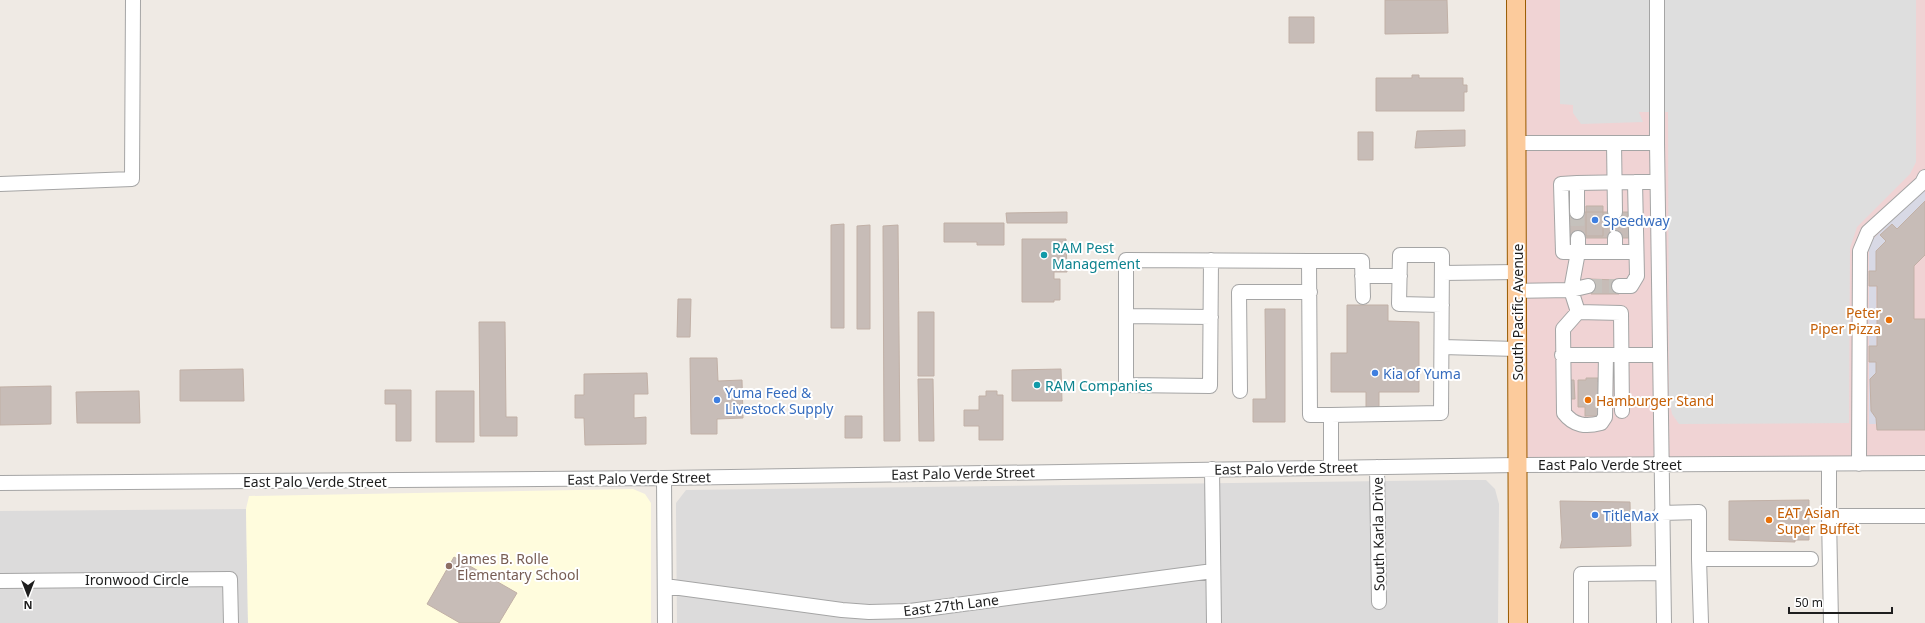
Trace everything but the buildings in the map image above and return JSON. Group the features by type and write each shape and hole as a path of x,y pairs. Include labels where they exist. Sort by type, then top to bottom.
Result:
{"main road":[{"name":"South Pacific Avenue","path":"1516,0 1517,465 1521,621"}],"street":[{"path":"0,184 132,179 133,0"},
{"path":"1657,0 1660,464 1664,623"},
{"path":"1516,143 1657,142"},
{"path":"1614,143 1615,212"},
{"path":"1859,464 1860,251 1868,232 1922,183 1925,177"},
{"path":"1619,286 1631,286 1637,276 1635,182"},
{"path":"1636,252 1615,245 1578,252 1563,252 1562,184 1657,182"},
{"path":"1577,183 1577,212"},
{"path":"1578,238 1578,252 1571,290 1578,312"},
{"path":"1309,261 1310,415 1441,413 1442,347 1442,305 1442,255 1400,255 1399,304 1442,305"},
{"path":"1211,260 1210,386 1126,386 1126,260 1211,260 1362,261 1363,297"},
{"path":"1442,273 1517,272"},
{"path":"1362,276 1400,276"},
{"path":"1517,291 1571,290 1588,286"},
{"path":"1240,391 1240,292 1310,292"},
{"path":"1606,355 1605,417 1601,423 1592,425 1578,425 1570,420 1564,413 1562,355 1563,329 1578,312 1621,313 1623,355 1622,411"},
{"path":"1126,316 1211,317"},
{"path":"1442,347 1517,349"},
{"path":"1562,355 1659,355"},
{"path":"1331,415 1331,467"},
{"name":"East Palo Verde Street","path":"0,483 664,478 1517,465 1925,463"},
{"path":"1828,464 1831,623"},
{"name":"South Karla Drive","path":"1377,467 1379,602"},
{"path":"1212,469 1214,623"},
{"path":"664,478 665,623"},
{"path":"1661,513 1699,512 1701,623"},
{"path":"1830,516 1925,516"},
{"path":"1699,559 1810,560"},
{"name":"East 27th Lane","path":"665,586 869,612 910,610 1213,571"},
{"path":"1581,623 1581,574 1663,573"},
{"name":"Ironwood Circle","path":"0,581 230,579 230,623"}],"shaded area":[{"path":"1516,0 1925,0 1925,463 1517,465"},
{"path":"1560,0 1916,0 1916,162 1910,174 1857,227 1850,248 1849,423 1679,424 1672,414 1669,399 1668,112 1639,112 1643,122 1581,124 1573,113 1573,105 1560,104"},
{"path":"1925,188 1925,202 1876,251 1877,424 1869,424 1869,243"},
{"path":"1486,480 1495,489 1499,504 1498,623 677,623 676,503 686,490"},
{"name":"James B. Rolle Elementary School","path":"633,489 645,494 651,503 651,623 248,623 246,509 249,496"},
{"path":"246,509 248,623 0,623 0,511"}],"tunnel":[{"path":"1577,212 1578,238"},
{"path":"1615,212 1615,238"},
{"path":"1588,286 1619,286"}],"place":[{"name":"Speedway","path":"1595,220"},
{"name":"RAM Pest Management","path":"1044,255"},
{"name":"Peter Piper Pizza","path":"1889,320"},
{"name":"Kia of Yuma","path":"1375,373"},
{"name":"RAM Companies","path":"1037,385"},
{"name":"Yuma Feed & Livestock Supply","path":"717,400"},
{"name":"Hamburger Stand","path":"1588,400"},
{"name":"TitleMax","path":"1595,515"},
{"name":"EAT Asian Super Buffet","path":"1769,520"},
{"name":"James B. Rolle Elementary School","path":"449,566"}]}
